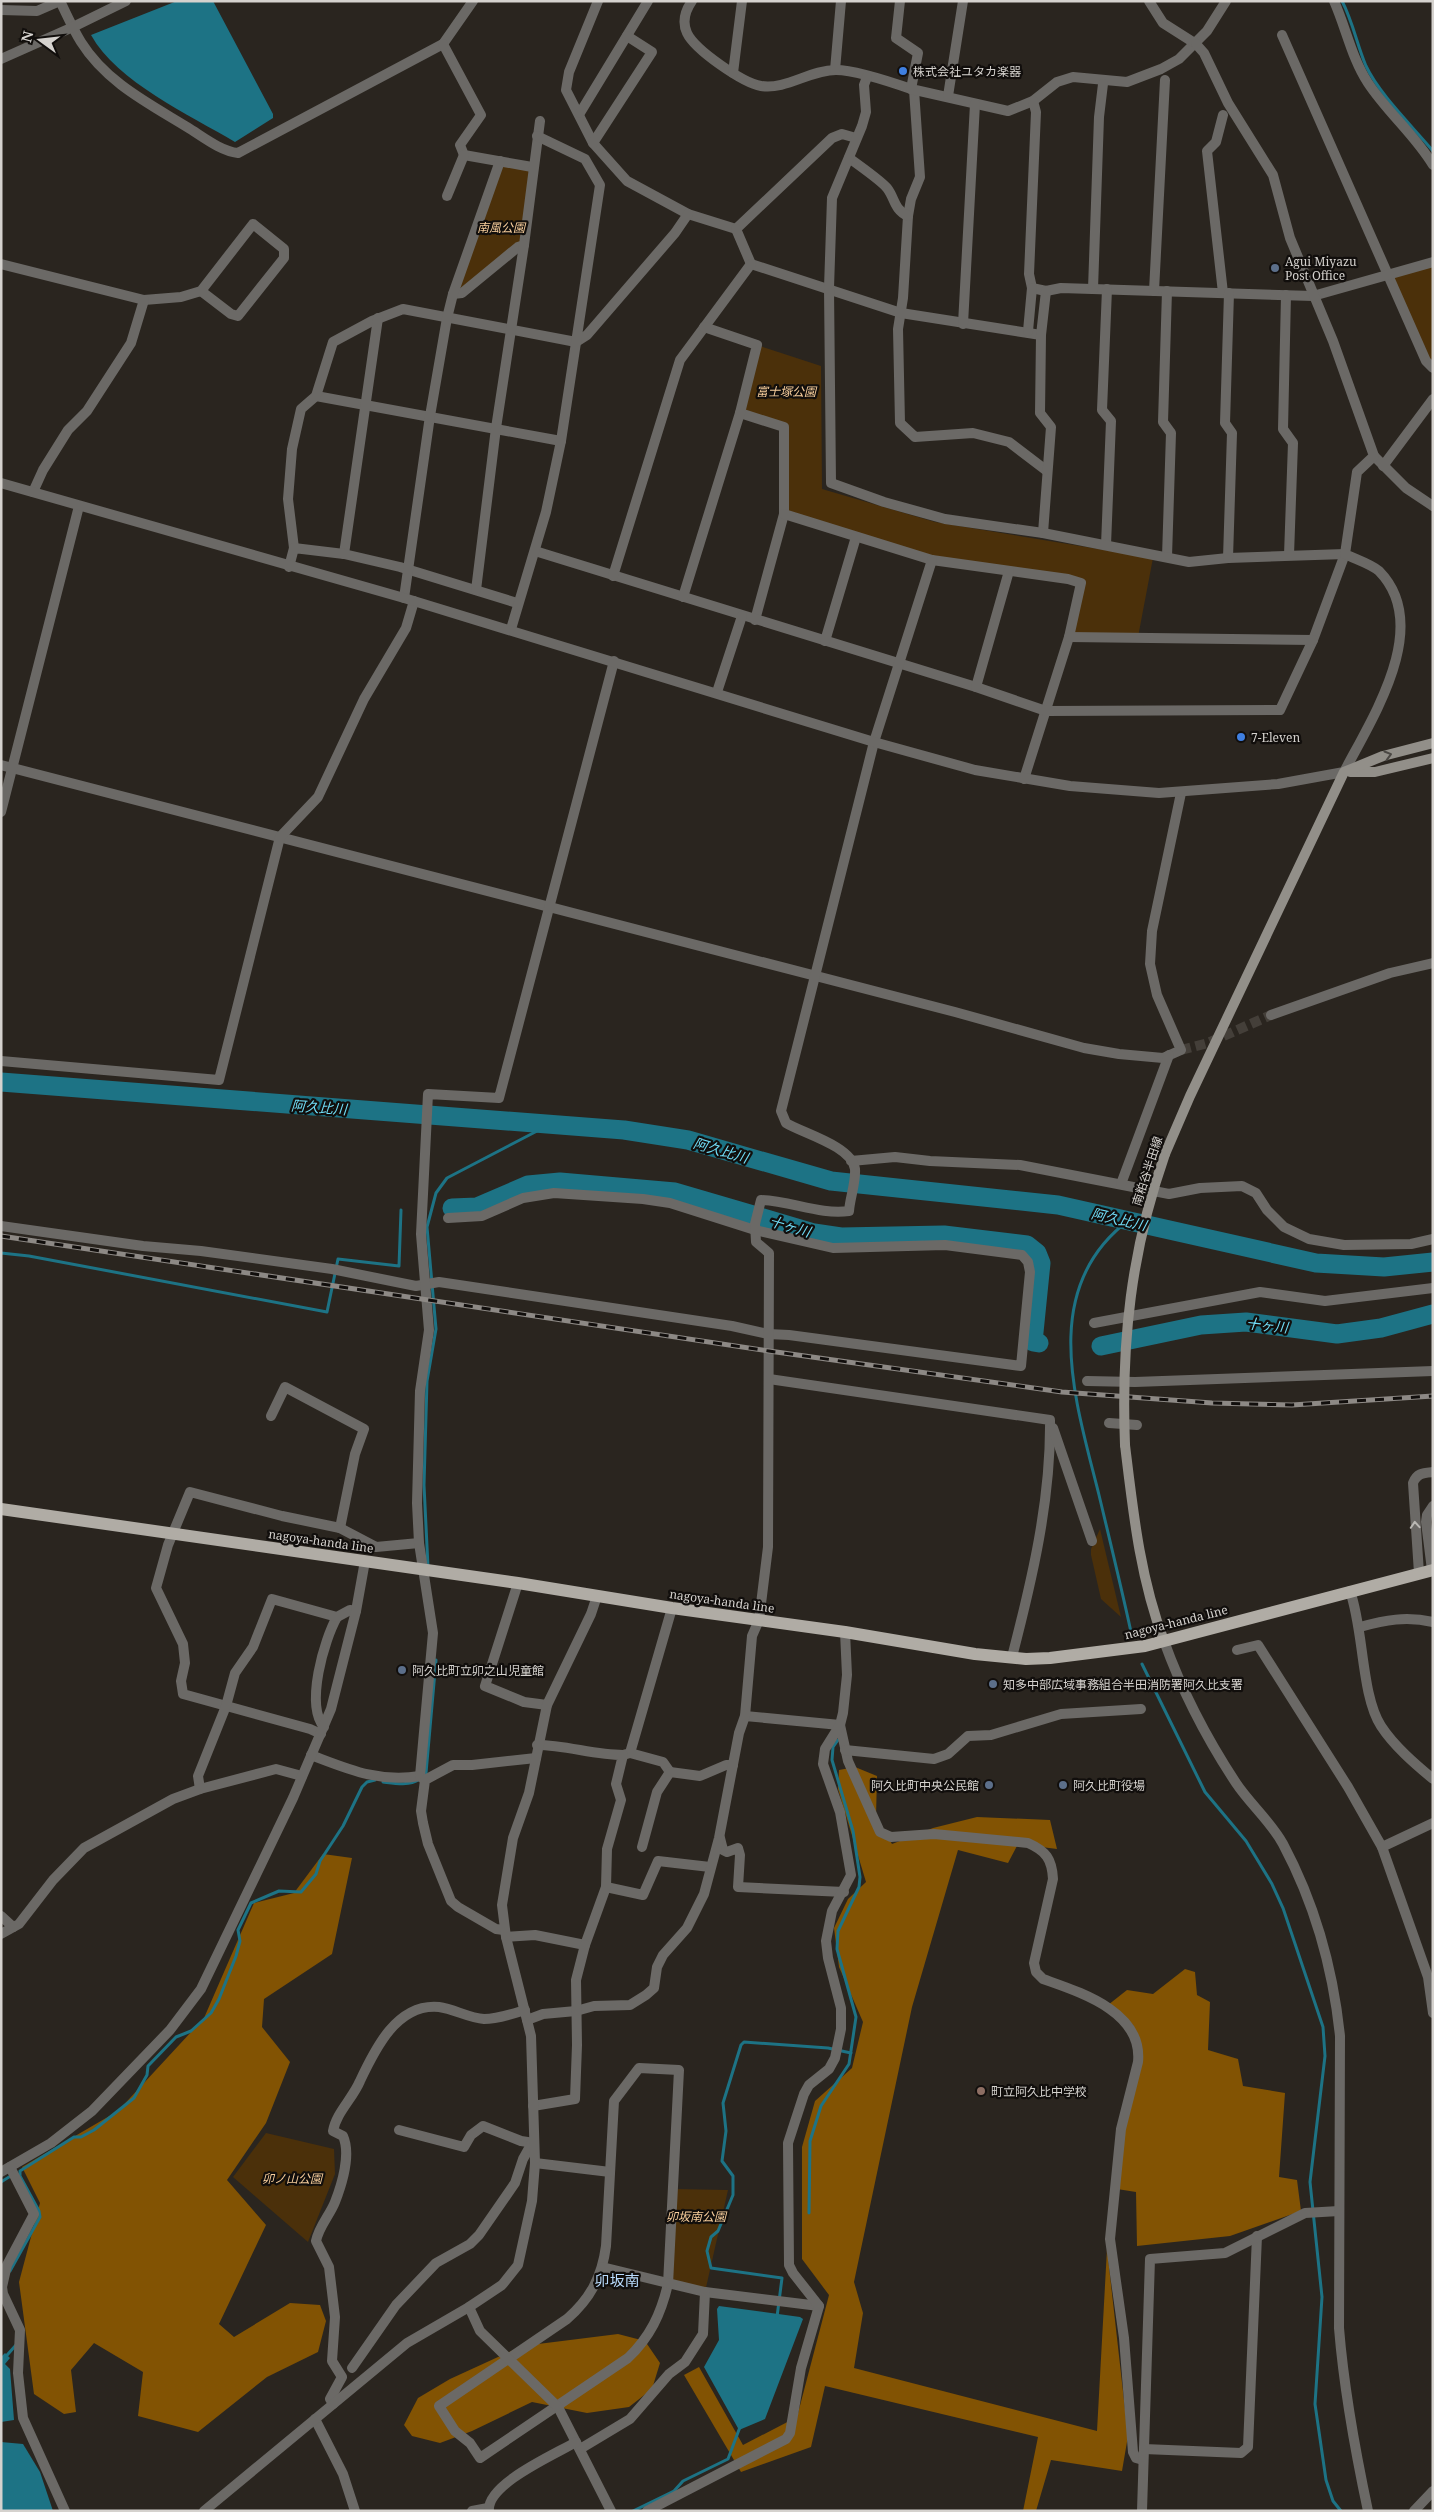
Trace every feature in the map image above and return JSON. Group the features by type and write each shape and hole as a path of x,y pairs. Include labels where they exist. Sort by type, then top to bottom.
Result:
{"main road":[{"path":"1344,772 1383,756 1433,744"},
{"path":"1344,772 1375,772 1433,758"},
{"name":"南粕谷半田線","path":"1164,1641 1146,1582 1136,1535 1125,1445 1123,1360 1132,1281 1146,1214 1165,1154 1190,1096 1344,772"},
{"name":"nagoya-handa line","path":"1,1509 518,1583 672,1608 845,1632 976,1654 1012,1657 1050,1658 1136,1648 1428,1571"}],"street":[{"path":"1,10 37,11 60,1 81,42 109,76 132,93 205,138 230,152 238,153 443,44 473,1"},
{"path":"1,59 73,28 126,1"},
{"path":"598,1 569,72 566,90 580,113 582,123 594,143 627,181 688,214 736,229 751,264 901,313 963,324 1040,334"},
{"path":"580,113 648,1"},
{"path":"692,1 684,17 687,33 697,46 733,73 760,86 775,86 835,70 1008,111 1032,101 1057,82 1073,77 1127,82 1161,69 1179,59 1196,44 1226,1"},
{"path":"733,73 742,1"},
{"path":"835,70 841,1"},
{"path":"900,1 896,38 918,52 912,89 914,90 920,177 911,199 908,216 901,313 898,329 900,424 915,436 973,433 1009,442 1047,471"},
{"path":"948,96 963,1"},
{"path":"1149,1 1164,23 1196,44 1204,53 1228,102 1272,175 1290,238 1333,340 1374,456 1406,488 1433,506"},
{"path":"1334,1 1349,37 1357,64 1368,84 1433,165"},
{"path":"1282,35 1426,361 1433,368"},
{"path":"594,143 652,52 627,36"},
{"path":"443,44 481,115 460,146 464,155 447,196"},
{"path":"1,484 28,490 289,567 409,599 717,692 874,742 975,770 1024,779 1113,790 1181,793 1278,784 1344,772 1397,663 1400,616 1394,590 1377,570 1345,554 1228,558 1189,562 1043,533 945,519 884,502 831,483 829,288 832,198 862,126 866,112 864,85 867,77"},
{"path":"1154,291 1165,80"},
{"path":"1092,289 1103,84"},
{"path":"1028,331 1032,288 1029,274 1036,112 1032,101"},
{"path":"963,324 976,104"},
{"path":"1224,115 1216,142 1207,151 1226,293 1225,422 1232,433 1228,558"},
{"path":"476,590 496,428 512,331 524,245 532,167 540,121"},
{"path":"736,229 832,138 842,134 856,138"},
{"path":"511,629 517,603 546,512 561,441 600,185 585,160 537,136"},
{"path":"464,155 532,167"},
{"path":"849,158 887,188 893,203 902,213 908,216"},
{"path":"1,1061 219,1080 280,837 318,798 364,699 406,628 409,599 408,563 447,318 452,294 500,161"},
{"path":"289,567 294,548 289,522 288,470 301,410 316,396 333,342 378,318 403,309 576,342 587,335 675,233 688,214"},
{"path":"1,264 144,300 181,297 202,291 253,224 284,249 284,258 238,316 231,314 202,291"},
{"path":"452,294 462,294 518,247 524,245"},
{"path":"1032,288 1046,291 1061,288 1313,296 1433,262"},
{"path":"613,576 680,360 751,264"},
{"path":"1106,545 1111,421 1102,410 1107,289"},
{"path":"1043,533 1051,426 1040,413 1040,334 1046,291"},
{"path":"1166,291 1163,422 1171,433 1168,557"},
{"path":"1286,295 1284,429 1293,443 1289,555"},
{"path":"28,490 68,430 87,411 130,343 144,300"},
{"path":"344,554 378,318"},
{"path":"683,597 740,413 757,345 704,327"},
{"path":"316,396 561,441"},
{"path":"1383,466 1433,399"},
{"path":"740,413 784,427 784,514 755,620"},
{"path":"535,551 1046,710 1280,710 1313,640 1345,554 1357,472 1374,456"},
{"path":"1,812 79,506"},
{"path":"784,514 932,560 1081,583 1069,637 1024,779"},
{"path":"825,641 856,536"},
{"path":"294,548 344,554 409,570 517,603"},
{"path":"853,1165 827,1141 786,1123 781,1111 817,976 874,742 932,560"},
{"path":"976,687 1009,571"},
{"path":"717,692 742,616"},
{"path":"1069,637 1313,640"},
{"path":"585,1945 536,1935 505,1933 458,1908 448,1895 428,1844 423,1823 421,1812 422,1778 433,1633 419,1543 420,1391 429,1330 421,1234 428,1094 499,1098 614,661"},
{"path":"1,765 817,976 1084,1048 1150,1058 1163,1058 1181,1050 1157,995 1150,964 1152,931 1181,793"},
{"path":"1271,1015 1390,973 1433,963"},
{"path":"1121,1184 1169,1055"},
{"path":"853,1165 895,1157 1020,1166 1169,1194 1200,1188 1242,1186 1256,1193 1267,1210 1284,1227 1309,1239 1344,1245 1411,1244 1433,1239"},
{"path":"334,2404 330,2400 342,2377 332,2361 335,2317 329,2267 316,2241 335,2202 345,2166 346,2141 343,2136 333,2131 334,2124 356,2091 380,2042 410,2012 438,2007 483,2019 576,2011 604,2005 630,2005 654,1988 657,1967 663,1955 687,1928 698,1910 719,1838 733,1776 733,1765 745,1716 752,1636 759,1620 768,1547 770,1379 768,1253 756,1242 755,1227 762,1200 775,1200 839,1212 849,1211 853,1165"},
{"path":"1,1226 143,1246 201,1251 332,1268 416,1286 424,1283 439,1282 732,1326 768,1334 789,1335 1021,1366 1030,1272 1028,1262 1022,1255 944,1245 833,1248 670,1203 643,1199 554,1193 523,1198 482,1216 448,1218"},
{"path":"1094,1323 1260,1292 1325,1301 1433,1288"},
{"path":"1087,1381 1144,1382 1433,1371"},
{"path":"770,1379 1050,1420"},
{"path":"271,1416 285,1387 364,1429 355,1454 340,1528"},
{"path":"1050,1420 1092,1541"},
{"path":"1012,1657 1033,1578 1050,1451 1050,1420"},
{"path":"1109,1423 1137,1425"},
{"path":"1428,1571 1413,1496 1413,1483 1416,1476 1433,1472"},
{"path":"322,1730 183,1694 180,1681 185,1663 183,1644 156,1588 172,1534 190,1492 282,1516 340,1528 376,1547 419,1543"},
{"path":"1413,1496 1422,1504 1433,1505 1427,1515 1426,1522 1428,1571"},
{"path":"65,2511 23,2418 18,2373 20,2330 3,2294 3,2278 13,2253 34,2214 6,2169 51,2143 92,2111 152,2050 201,1989 332,1709 356,1611 365,1561"},
{"path":"518,1583 485,1686 524,1702 547,1705"},
{"path":"1350,1591 1360,1627 1373,1708 1381,1726 1433,1779"},
{"path":"204,2511 407,2343 469,2307 502,2285 518,2265 532,2201 535,2163 531,2036 505,1933 502,1905 513,1838 529,1793 537,1746 547,1705 591,1614 597,1596"},
{"path":"200,1789 198,1776 226,1706 235,1673 252,1646 272,1599 337,1617"},
{"path":"533,2106 575,2099 577,2045 576,1980 585,1945 606,1887 607,1849 621,1800 616,1784 640,1726 658,1649 672,1608"},
{"path":"322,1730 318,1720 316,1693 324,1648 337,1617 350,1610 356,1611"},
{"path":"1360,1627 1391,1618 1420,1619 1433,1622"},
{"path":"845,1632 847,1675 840,1725 848,1761 880,1832 890,1836 934,1834 1028,1843 1039,1848 1048,1856 1053,1865 1053,1879 1034,1963 1036,1972 1042,1979 1106,2006 1121,2018 1133,2035 1138,2062 1121,2129 1110,2239 1124,2338 1133,2452 1136,2458 1143,2460"},
{"path":"1164,1641 1194,1713 1237,1784 1282,1842 1303,1888 1326,1952 1336,1996 1340,2036 1339,2328 1348,2412 1368,2511"},
{"path":"1237,1650 1258,1646 1343,1780 1382,1848 1428,1977 1433,2013"},
{"path":"845,1750 934,1759 948,1754 968,1736 998,1734 1060,1714 1141,1709"},
{"path":"745,1716 840,1725"},
{"path":"819,2306 789,2265 788,2143 804,2094 809,2085 829,2069 838,2046 841,2008 828,1958 826,1941 832,1911 852,1875 840,1812 823,1764 825,1749 840,1725"},
{"path":"537,1746 560,1746 609,1755 627,1754 663,1762 670,1772 700,1776 726,1765 733,1765"},
{"path":"311,1755 362,1774 402,1779 422,1778 453,1765 472,1766 536,1758"},
{"path":"1,1934 19,1924 53,1880 84,1848 173,1799 200,1789 276,1769 302,1776"},
{"path":"642,1848 656,1792 670,1772"},
{"path":"1382,1848 1433,1823"},
{"path":"719,1838 723,1850 727,1852 738,1848 740,1855 738,1887 844,1892"},
{"path":"606,1887 643,1895 658,1861 710,1868"},
{"path":"1,1916 13,1927"},
{"path":"639,2068 679,2070 668,2284 660,2314 637,2349 628,2358 480,2458 470,2443 455,2431 439,2406 576,2312 595,2287 602,2267 606,2246 614,2101 639,2068"},
{"path":"399,2130 464,2147 471,2135 483,2126 533,2143"},
{"path":"352,2368 403,2298 436,2263 470,2244 479,2235 515,2183 523,2159 533,2143"},
{"path":"535,2163 610,2172"},
{"path":"1142,2511 1150,2259 1225,2253 1305,2213 1327,2210 1339,2211"},
{"path":"1144,2448 1241,2453 1248,2447 1257,2236"},
{"path":"602,2267 705,2292 819,2306"},
{"path":"472,2511 488,2509 491,2499 504,2485 630,2419 669,2374 685,2362 703,2334 705,2292"},
{"path":"647,2511 786,2440 790,2433 801,2368 819,2306"},
{"path":"469,2307 480,2331 510,2358 558,2407 611,2511"},
{"path":"315,2419 343,2474 355,2511"},
{"path":"1414,2511 1433,2491"}],"green space":[{"name":"南風公園","path":"500,161 532,167 524,245 453,294"},
{"path":"1433,262 1433,368 1387,274"},
{"name":"富士塚公園","path":"757,345 821,366 822,489 935,522 1153,558 1138,637 1069,637 1081,583 932,560 784,514 784,428 740,413"},
{"path":"1100,1529 1121,1617 1101,1599 1091,1555 1091,1549"},
{"name":"卯ノ山公園","path":"266,2133 334,2149 335,2174 308,2242 233,2177"},
{"name":"卯坂南公園","path":"673,2189 728,2190 705,2292 668,2284"}],"shaded area":[{"path":"855,1767 877,1776 876,1817 892,1844 933,1828 977,1817 1050,1820 1057,1849 1018,1844 1008,1863 958,1850 912,2007 854,2282 863,2313 854,2368 1097,2431 1107,2249 1128,2436 1122,2471 1051,2460 1036,2511 1023,2511 1038,2437 825,2386 811,2447 741,2472 684,2375 699,2367 743,2445 797,2417 829,2295 802,2259 802,2147 815,2101 852,2068 863,2022 839,1967 834,1928 848,1899 866,1882 838,1789 839,1770"},
{"path":"323,1854 352,1858 332,1954 264,1999 262,2027 290,2062 266,2123 227,2180 266,2225 219,2324 234,2337 290,2303 320,2305 326,2321 318,2352 267,2377 198,2432 138,2416 143,2372 94,2343 71,2370 76,2412 64,2414 34,2394 19,2282 40,2203 22,2167 118,2111 204,2018 254,1903 294,1893"},
{"path":"1185,1969 1195,1972 1197,1995 1210,2002 1208,2050 1238,2059 1243,2086 1285,2093 1279,2177 1297,2180 1301,2211 1230,2236 1137,2246 1136,2192 1117,2189 1124,2128 1141,2053 1133,2025 1108,2005 1127,1990 1153,1994"},
{"path":"618,2334 645,2341 660,2363 652,2389 629,2407 587,2413 532,2402 472,2431 440,2443 412,2436 404,2425 418,2398 450,2379 522,2346"}],"water":[{"path":"177,1 213,1 273,114 273,118 235,142 177,109 136,82 118,68 91,35"},
{"path":"719,2306 800,2317 803,2319 765,2419 739,2430 704,2367 719,2340 717,2309"},
{"path":"5,2353 10,2358 5,2364 10,2369 14,2420 1,2422 1,2357"},
{"path":"1,2442 23,2444 40,2472 53,2511 1,2511"}],"waterway":[{"path":"1342,1 1366,66 1372,77 1388,99 1433,151"},
{"name":"阿久比川","path":"1,1082 624,1130 688,1140 831,1181 1058,1205 1316,1263 1384,1267 1433,1262"},
{"path":"428,1567 424,1485 427,1381 436,1329 427,1227 436,1193 447,1178 539,1130 544,1123"},
{"name":"十ヶ川","path":"452,1208 477,1207 528,1185 560,1182 675,1192 814,1233 841,1237 944,1235 1027,1245 1037,1253 1041,1263 1033,1342 1039,1343"},
{"path":"1,1253 29,1256 327,1312 338,1259 399,1266 401,1210"},
{"path":"1129,1220 1100,1248 1082,1279 1073,1313 1071,1348 1074,1385 1081,1422 1131,1632"},
{"name":"十ヶ川","path":"1101,1346 1201,1325 1246,1322 1337,1334 1381,1328 1433,1314"},
{"path":"383,1782 412,1783 426,1773 436,1660"},
{"path":"1142,1664 1205,1792 1246,1841 1272,1884 1283,1908 1323,2027 1325,2056 1310,2182 1322,2297 1315,2404 1326,2480 1333,2501 1341,2511"},
{"path":"809,2213 810,2141 821,2106 849,2064 856,2017 837,1949 838,1931 859,1887 860,1877 853,1831 832,1760 833,1747 838,1740"},
{"path":"10,2271 40,2217 39,2211 20,2176 20,2171 74,2137 81,2137 94,2130 134,2098 147,2075 148,2066 176,2037 191,2031 211,2013 219,1999 236,1956 240,1941 238,1930 251,1903 279,1891 301,1892 316,1874 320,1861 343,1826 362,1787 367,1782 375,1780"},
{"path":"777,2317 782,2278 711,2268 707,2251 711,2237 718,2231 733,2195 733,2176 722,2161 726,2131 723,2103 741,2045 744,2042 828,2048 851,2053"},
{"path":"1,2182 9,2177"},
{"path":"1,2362 16,2345"},
{"path":"633,2511 674,2491 683,2481 728,2459 740,2427"}],"tunnel":[{"path":"1181,1050 1208,1043 1271,1015"}],"railway":[{"path":"1,1236 769,1351 1062,1392 1212,1403 1292,1405 1433,1396"}],"place":[{"name":"株式会社ユタカ楽器","path":"903,71"},
{"name":"Agui Miyazu Post Office","path":"1275,268"},
{"name":"7-Eleven","path":"1241,737"},
{"name":"阿久比町立卯之山児童館","path":"402,1670"},
{"name":"知多中部広域事務組合半田消防署阿久比支署","path":"993,1684"},
{"name":"阿久比町中央公民館","path":"989,1785"},
{"name":"阿久比町役場","path":"1063,1785"},
{"name":"町立阿久比中学校","path":"981,2091"}],"district":[{"name":"卯坂南","path":"617,2280"}]}
